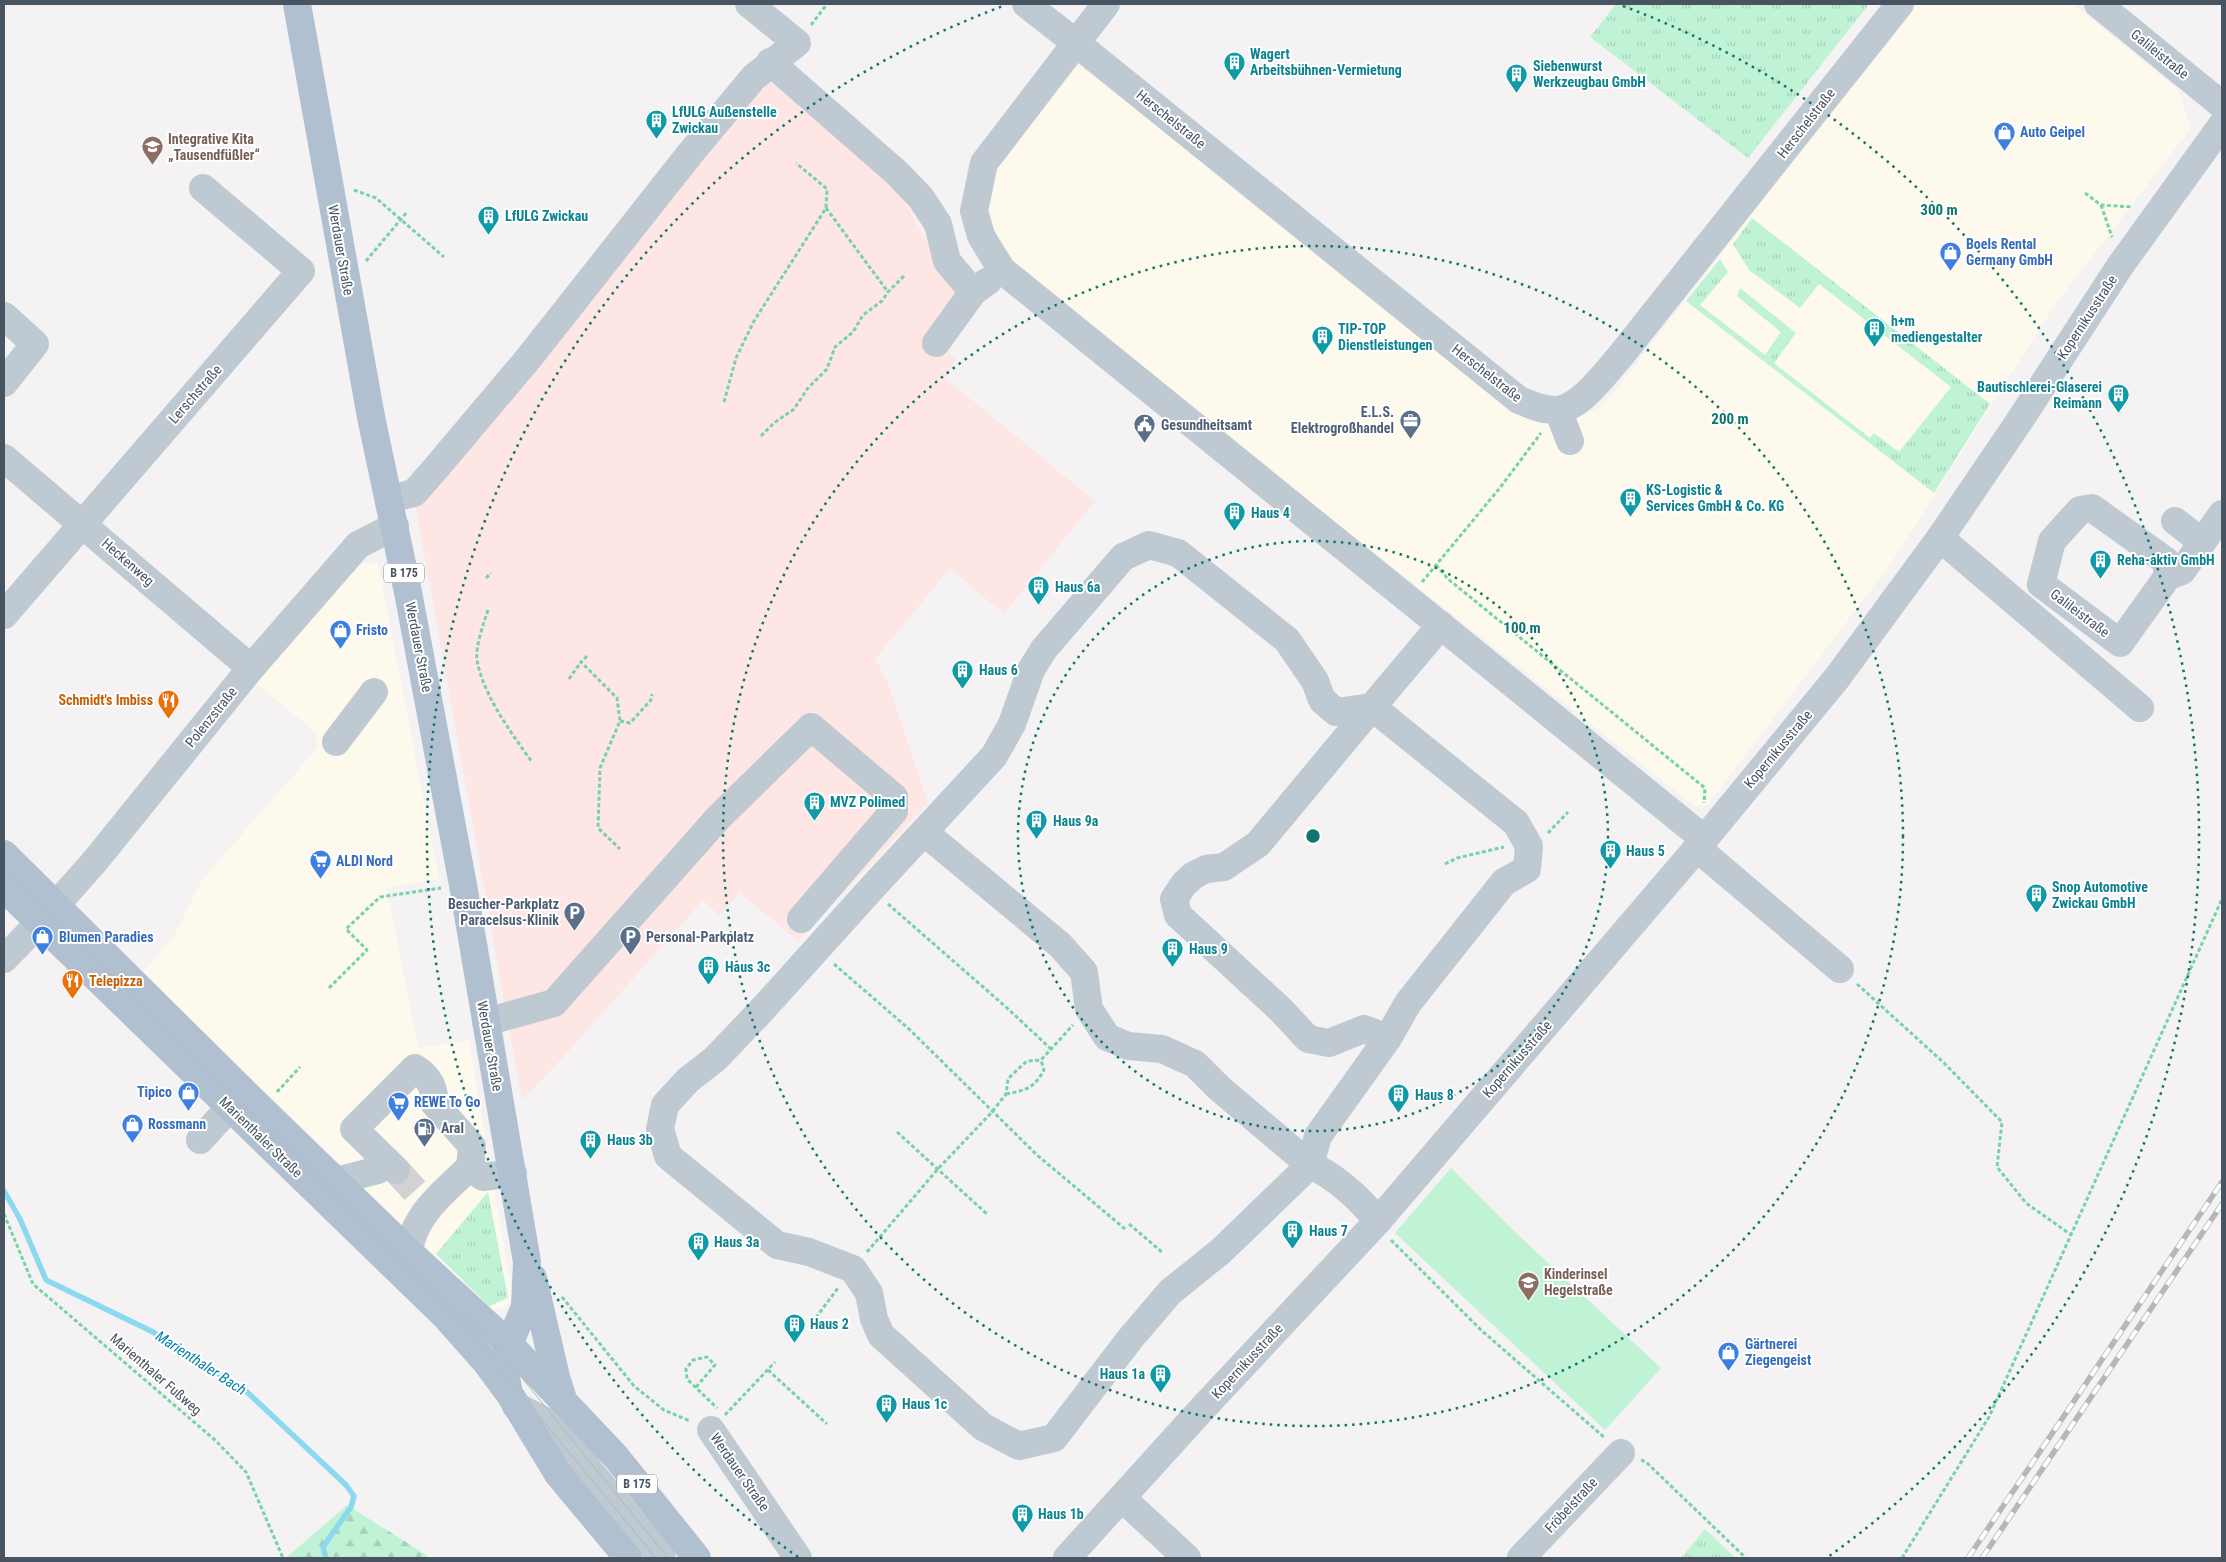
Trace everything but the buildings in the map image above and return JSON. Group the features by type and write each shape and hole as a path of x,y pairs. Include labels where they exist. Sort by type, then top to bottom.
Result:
{"main road":[{"name":"Werdauer Straße","path":"297,4 371,417 395,526 463,885 527,1262 525,1307 509,1344 505,1373 512,1400 558,1474 628,1558"},
{"name":"Marienthaler Straße","path":"4,854 48,914 237,1099 445,1316 486,1361 512,1400"},
{"name":"Marienthaler Straße","path":"4,888 48,914"},
{"name":"Marienthaler Straße","path":"237,1099 336,1181 409,1252 509,1344"},
{"name":"Werdauer Straße","path":"527,1262 537,1288 552,1361 569,1406"},
{"name":"Werdauer Straße","path":"509,1344 616,1457 698,1558"}],"street":[{"path":"389,499 414,492 468,432 688,155 754,76 797,43 749,4"},
{"name":"Herschelstraße","path":"1026,4 1519,400 1536,408 1558,410 1575,403 1590,390 1622,354 1900,4"},
{"path":"1106,4 984,164 974,211 981,236 1002,270 1441,625 1700,843 1840,969"},
{"name":"Galileistraße","path":"2098,4 2222,105"},
{"path":"770,62 897,173 921,198 938,224 947,261 973,292"},
{"name":"Kopernikusstraße","path":"1067,1558 1378,1222 1700,843 1837,678 1940,538 2018,423 2120,266 2222,125"},
{"name":"Lerschstraße","path":"4,615 301,271 203,188"},
{"path":"936,343 973,292 1002,270"},
{"path":"4,316 34,344 4,383"},
{"path":"1558,410 1570,441"},
{"name":"Heckenweg","path":"4,458 251,668"},
{"name":"Galileistraße","path":"2168,576 2166,561 2092,508 2080,510 2052,541 2041,584 2120,643 2168,576 2182,571 2222,514"},
{"path":"2174,520 2202,542"},
{"name":"Polenzstraße","path":"4,959 96,861 251,668 358,545 395,526"},
{"path":"1940,538 2140,708"},
{"path":"1149,546 1178,553 1287,640 1315,681 1322,700 1336,712 1372,708 1516,823 1529,846 1527,869 1504,882 1463,931 1408,1003 1388,1038 1318,1136 1310,1165 1221,1251 1170,1292 1130,1339 1054,1438 1019,1446 983,1428 881,1335 874,1319 869,1293 853,1269 834,1260 777,1245 668,1156 660,1129 664,1105 688,1080 715,1059 754,1019 870,889 925,833 994,756 1012,724 1031,670 1044,649 1123,557 1149,546"},
{"path":"1388,1038 1364,1029 1329,1042 1308,1039 1281,1010 1178,915 1174,899 1184,884 1194,876 1206,869 1224,867 1258,844 1441,625"},
{"path":"336,742 374,692"},
{"path":"486,1022 554,1003 718,818 811,727 894,798 894,811 801,919"},
{"path":"925,833 1060,945 1084,972 1089,1009 1107,1037 1128,1046 1162,1049 1195,1064 1218,1088 1310,1165 1327,1172 1364,1204 1378,1222"},
{"path":"336,1181 392,1166 354,1129 415,1068 432,1084 434,1103 472,1146 470,1167 424,1200 411,1237 409,1252"},
{"path":"200,1140 237,1099"},
{"path":"470,1167 483,1177 513,1173"},
{"path":"512,1400 552,1425 662,1558"},
{"path":"567,1441 566,1423 569,1406"},
{"name":"Werdauer Straße","path":"711,1430 798,1558"},
{"name":"Fröbelstraße","path":"1522,1558 1621,1453"},
{"path":"1122,1498 1187,1558"}],"path":[{"path":"724,402 736,358 754,321 826,208 827,189 796,163"},
{"path":"329,177 376,198 444,257"},
{"path":"2085,193 2101,204 2163,207"},
{"path":"826,208 888,292"},
{"path":"346,279 366,262 407,212"},
{"path":"761,436 774,423 794,409 808,388 826,369 835,347 853,332 863,315 882,301 904,274"},
{"path":"1408,600 1499,489 1558,410"},
{"path":"1436,565 1448,579 1705,788 1700,843"},
{"path":"486,578 491,574"},
{"path":"488,610 477,658 486,686 506,726 532,762"},
{"path":"569,679 587,656"},
{"path":"582,662 617,698 620,720 600,768 598,828 620,849"},
{"path":"620,720 630,723 651,700 652,694"},
{"path":"329,988 367,950 346,929 380,897 463,885"},
{"path":"870,889 977,981 1051,1049"},
{"path":"1902,1558 1989,1417 2222,899"},
{"path":"816,949 909,1029 1037,1155 1125,1229"},
{"path":"1840,969 1943,1062 2002,1122 1997,1167 2026,1203 2070,1234"},
{"path":"812,1323 853,1269 937,1170 992,1112 1006,1094 1008,1079 1027,1061 1041,1060 1089,1009"},
{"path":"1006,1094 1027,1090 1038,1081 1044,1070 1041,1060"},
{"path":"274,1095 300,1067"},
{"path":"897,1132 988,1215"},
{"name":"Marienthaler Fußweg","path":"4,1214 33,1284 208,1434 246,1472 283,1558"},
{"path":"1378,1222 1389,1239 1481,1330 1621,1453 1646,1462 1746,1558"},
{"path":"1129,1224 1162,1252"},
{"name":"Werdauer Straße","path":"537,1288 557,1290 634,1386 664,1410 711,1430"},
{"path":"696,1387 715,1365 707,1357 693,1360 686,1369 687,1379 725,1415 774,1362"},
{"path":"768,1370 827,1424"}],"shaded area":[{"path":"1914,4 2073,4 2178,90 2191,128 2057,302 1890,565 1708,804 1696,807 1052,298 1017,266 998,238 989,209 993,166 1067,68 1082,66 1514,413 1543,422 1578,417 1601,407 1620,385"},
{"path":"766,78 894,182 943,272 961,290 930,336 956,359 945,378 1095,501 1004,614 950,568 875,659 886,679 928,803 798,941 740,893 719,915 703,900 565,1055 522,1100 416,507"},
{"path":"378,563 439,879 387,888 418,1048 469,1040 512,1295 505,1307 490,1310 142,972 174,937 201,881 318,747 315,732 256,683 358,564"}],"green space":[{"path":"1616,4 1869,4 1748,158 1590,37"},
{"path":"1752,218 1990,404 1934,493 1686,301 1720,259 1728,272 1700,305 1765,355 1781,332 1737,296 1740,288 1796,333 1774,363 1870,438 1874,433 1899,452 1951,387 1819,284 1800,308 1749,270 1733,244"},
{"name":"Kinderinsel Hegelstraße","path":"1451,1168 1516,1233 1661,1368 1605,1430 1395,1233"},
{"path":"488,1192 508,1298 489,1306 436,1254"},
{"path":"347,1505 425,1554 429,1558 287,1557"},
{"path":"1705,1529 1735,1558 1681,1558"}],"waterway":[{"name":"Marienthaler Bach","path":"4,1191 20,1219 46,1280 153,1332 246,1391 346,1485 354,1496 351,1507 323,1547 326,1558"}],"tunnel":[{"path":"396,1170 419,1195"}],"tram line":[{"path":"4,870 505,1357 668,1558"},
{"path":"285,1154 470,1332 656,1558"}],"railway":[{"path":"1968,1558 2222,1182"},
{"path":"1982,1558 2222,1204"}],"place":[{"name":"Wagert Arbeitsbühnen-Vermietung","path":"1234,81"},
{"name":"Siebenwurst Werkzeugbau GmbH","path":"1517,93"},
{"name":"LfULG Außenstelle Zwickau","path":"656,139"},
{"name":"Auto Geipel","path":"2004,151"},
{"name":"Integrative Kita „Tausendfüßler“","path":"152,166"},
{"name":"LfULG Zwickau","path":"489,235"},
{"name":"Boels Rental Germany GmbH","path":"1950,271"},
{"name":"h+m mediengestalter","path":"1875,348"},
{"name":"TIP-TOP Dienstleistungen","path":"1322,356"},
{"name":"Bautischlerei-Glaserei Reimann","path":"2118,414"},
{"name":"E.L.S. Elektrogroßhandel","path":"1410,439"},
{"name":"Gesundheitsamt","path":"1145,444"},
{"name":"KS-Logistic & Services GmbH & Co. KG","path":"1630,517"},
{"name":"Haus 4","path":"1235,532"},
{"name":"Reha-aktiv GmbH","path":"2101,579"},
{"name":"Haus 6a","path":"1039,606"},
{"name":"Fristo","path":"340,649"},
{"name":"Haus 6","path":"963,689"},
{"name":"Schmidt's Imbiss","path":"169,719"},
{"name":"MVZ Polimed","path":"814,821"},
{"name":"Haus 9a","path":"1037,840"},
{"name":"Haus 5","path":"1610,870"},
{"name":"ALDI Nord","path":"320,880"},
{"name":"Snop Automotive Zwickau GmbH","path":"2036,914"},
{"name":"Besucher-Parkplatz Paracelsus-Klinik","path":"575,931"},
{"name":"Blumen Paradies","path":"43,956"},
{"name":"Personal-Parkplatz","path":"630,956"},
{"name":"Haus 9","path":"1173,968"},
{"name":"Haus 3c","path":"709,986"},
{"name":"Telepizza","path":"73,1000"},
{"name":"Tipico","path":"188,1111"},
{"name":"Haus 8","path":"1399,1114"},
{"name":"REWE To Go","path":"398,1121"},
{"name":"Rossmann","path":"132,1143"},
{"name":"Aral","path":"425,1147"},
{"name":"Haus 3b","path":"591,1159"},
{"name":"Haus 7","path":"1293,1250"},
{"name":"Haus 3a","path":"698,1261"},
{"name":"Kinderinsel Hegelstraße","path":"1528,1301"},
{"name":"Haus 2","path":"794,1343"},
{"name":"Gärtnerei Ziegengeist","path":"1729,1371"},
{"name":"Haus 1a","path":"1161,1393"},
{"name":"Haus 1c","path":"886,1423"},
{"name":"Haus 1b","path":"1022,1533"}]}
